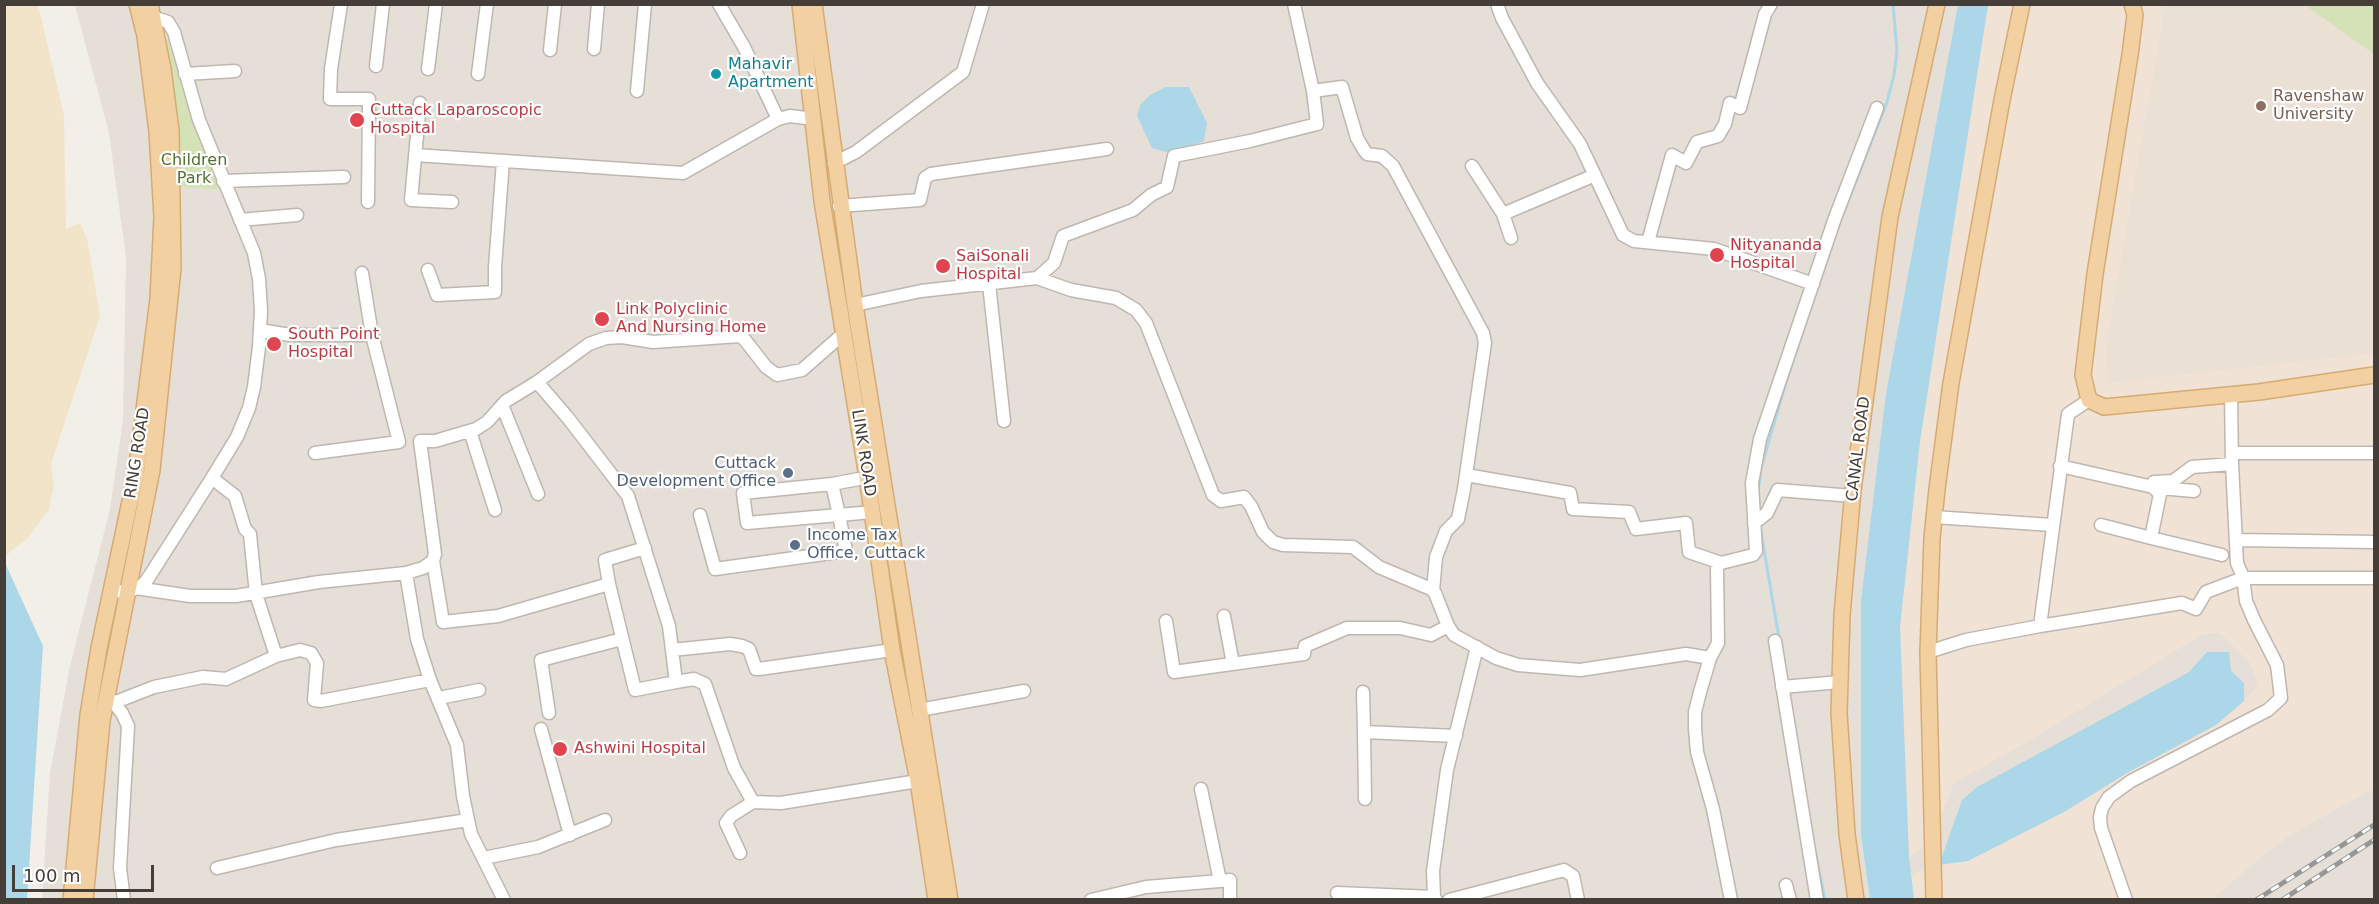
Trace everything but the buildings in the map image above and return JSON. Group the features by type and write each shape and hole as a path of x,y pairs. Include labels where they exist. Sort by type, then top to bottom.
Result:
{"main road":[{"name":"RING ROAD","path":"85,900 93,798 125,590 136,473 158,299 162,217 157,131 145,36 137,4"},
{"name":"LINK ROAD","path":"800,4 819,127 834,163 855,305 875,476 872,512 892,650 918,781 936,900"},
{"name":"LINK ROAD","path":"814,4 822,201 843,334 875,476 919,710 950,900"},
{"name":"CANAL ROAD","path":"1856,900 1847,834 1839,713 1842,615 1853,496 1890,217 1937,4"},
{"path":"1934,900 1928,652 1934,517 1951,383 2002,100 2022,4"},
{"path":"2132,4 2135,15 2130,55 2095,274 2083,375 2089,400 2104,407 2231,394 2374,375"},
{"name":"RING ROAD","path":"71,900 88,715 99,648 125,590 152,470 173,268 171,131 152,11"}],"street":[{"path":"341,4 331,69 330,99 369,99 368,202"},
{"path":"376,66 383,4"},
{"path":"428,69 436,4"},
{"path":"478,74 487,4"},
{"path":"550,50 555,4"},
{"path":"594,49 598,4"},
{"path":"637,91 645,4"},
{"path":"719,4 744,47 778,120"},
{"path":"834,163 856,152 963,72 983,4"},
{"path":"1037,278 1054,263 1063,236 1133,210 1151,195 1167,187 1174,156 1250,141 1317,124 1313,91 1294,4"},
{"path":"1497,4 1502,18 1537,83 1580,144 1623,235 1634,241 1713,249 1813,284"},
{"path":"1648,242 1672,155 1686,163 1696,142 1718,136 1725,124 1730,103 1740,108 1765,14 1771,4"},
{"path":"125,590 147,580 237,437 255,387 260,330 259,279 254,253 199,120 174,32 168,22 152,11"},
{"path":"185,74 235,71"},
{"path":"1313,91 1342,87 1357,138 1367,154 1382,156 1393,166 1483,333 1485,343 1458,519 1446,531 1436,556 1433,591 1454,635 1496,658 1518,665 1547,669 1580,670 1686,654 1710,658"},
{"path":"420,103 411,200 452,202"},
{"path":"1466,475 1570,493 1573,508 1629,512 1636,529 1686,523 1689,552 1721,563 1753,555 1756,551 1752,483 1760,439 1835,218 1877,108"},
{"path":"415,155 683,173 778,120 790,116 819,127"},
{"path":"839,206 920,200 925,178 931,174 1107,149"},
{"path":"428,270 437,295 495,292 495,257 503,161"},
{"path":"1472,166 1503,214 1511,238"},
{"path":"1503,214 1595,175"},
{"path":"224,181 344,177"},
{"path":"240,220 297,215"},
{"path":"362,273 372,334 399,442"},
{"path":"855,305 921,291 1037,278 1071,290 1127,302 1142,315 1216,498 1221,501 1244,497 1251,506 1263,532 1273,542 1353,547 1379,567 1433,591"},
{"path":"989,284 1004,421"},
{"path":"260,330 290,335 372,334"},
{"path":"315,453 399,442 435,441 470,431 487,422 502,405 589,344 606,338 622,337 653,342 740,336 766,367 777,375 802,370 843,334"},
{"path":"537,382 628,496 669,626 676,682"},
{"path":"2126,900 2101,828 2102,808 2109,797 2131,781 2268,710 2281,698 2277,665 2246,601 2243,578 2237,563 2231,394"},
{"path":"2040,626 2068,414 2089,400"},
{"path":"502,405 538,494"},
{"path":"470,431 495,510"},
{"path":"420,441 435,547 433,561 443,622 498,616 609,584"},
{"path":"2153,487 2154,482 2173,481 2192,468 2232,459 2374,453"},
{"path":"2060,466 2153,487 2194,491"},
{"path":"872,512 747,523 744,493 875,476"},
{"path":"212,478 235,496 245,529 250,534 256,594 276,656"},
{"path":"700,515 715,569 846,550 832,483"},
{"path":"2151,538 2160,494 2153,487"},
{"path":"1754,523 1762,517 1769,508 1774,494 1781,489 1853,496"},
{"path":"1934,517 2052,525"},
{"path":"2101,525 2222,555"},
{"path":"2236,540 2374,542"},
{"path":"645,548 605,560 635,690 694,679 705,684 734,768 753,802"},
{"path":"125,590 190,596 256,594 319,582 406,573 423,568 433,561"},
{"path":"1721,563 1717,567 1718,643 1710,658 1695,712 1695,729 1697,752 1713,809 1731,900"},
{"path":"406,573 417,639 430,680 457,745 463,796 471,834 504,900"},
{"path":"1928,652 1966,640 2182,603 2196,609 2206,592 2243,578 2374,578"},
{"path":"1224,616 1233,664"},
{"path":"1166,621 1174,672 1304,654 1305,646 1347,628 1400,628 1431,635 1448,626"},
{"path":"549,713 541,660 622,639"},
{"path":"1775,641 1817,900"},
{"path":"672,651 730,644 742,646 749,649 756,669 759,669 892,650"},
{"path":"1337,893 1435,898 1433,872 1447,770 1477,647"},
{"path":"124,900 120,868 128,726 122,712 110,698 203,677 226,679 276,656 300,650 311,654 317,663 314,700 321,701 430,680"},
{"path":"1782,687 1840,682"},
{"path":"439,698 479,690"},
{"path":"919,710 1024,691"},
{"path":"1363,692 1365,799"},
{"path":"541,729 570,835"},
{"path":"1364,732 1455,736"},
{"path":"740,853 726,823 731,816 753,802 781,802 918,781"},
{"path":"1202,789 1220,881"},
{"path":"217,868 336,840 468,820"},
{"path":"484,858 538,847 605,820"},
{"path":"1449,900 1564,870 1573,876 1578,900"},
{"path":"1091,900 1159,886 1230,880 1230,900"},
{"path":"1786,885 1790,900"},
{"path":"1159,886 1160,900"}],"shaded area":[{"path":"75,5 2374,5 2374,899 42,900 50,773 70,666 110,509 123,420 126,257 109,133"},
{"path":"1988,5 2162,5 2164,15 2107,342 2108,382 2374,353 2374,788 2291,835 2266,853 2213,899 1914,899 1911,875 2064,812 2127,773 2216,725 2258,686 2250,663 2220,633 2203,634 2027,742 1954,783 1930,843 1909,857 1900,627 1920,441"},
{"name":"Ravenshaw University","path":"2162,5 2374,5 2374,353 2108,383 2107,342 2164,15"}],"green space":[{"path":"2305,5 2374,5 2374,54"},
{"name":"Children Park","path":"165,39 172,41 197,132 219,189 177,187"}],"sand":[{"path":"5,4 38,5 64,115 66,229 80,223 87,238 100,316 51,464 54,485 49,510 27,539 5,556"}],"water":[{"path":"1958,5 1988,5 1920,441 1900,627 1909,857 1914,899 1870,899 1861,834 1861,601 1886,394"},
{"path":"1166,87 1189,87 1207,123 1204,141 1170,153 1152,148 1137,116 1140,105 1150,95"},
{"path":"5,563 43,646 27,899 5,899"},
{"path":"2207,652 2229,652 2231,671 2244,683 2244,701 2216,725 2127,773 2064,812 1968,861 1939,865 1962,800 1977,787 2189,672"}],"waterway":[{"path":"1758,493 1761,468 1787,379 1838,227 1887,102 1897,51 1893,4"},
{"path":"1760,526 1779,638"},
{"path":"1814,846 1825,900"}],"railway":[{"path":"2256,900 2374,825"},
{"path":"2282,900 2374,840"}],"place":[{"name":"Mahavir Apartment","path":"716,74"},
{"name":"Ravenshaw University","path":"2261,106"},
{"name":"Cuttack Laparoscopic Hospital","path":"357,120"},
{"name":"Nityananda Hospital","path":"1717,255"},
{"name":"SaiSonali Hospital","path":"943,266"},
{"name":"Link Polyclinic And Nursing Home","path":"602,319"},
{"name":"South Point Hospital","path":"274,344"},
{"name":"Cuttack Development Office","path":"788,473"},
{"name":"Income Tax Office, Cuttack","path":"795,545"},
{"name":"Ashwini Hospital","path":"560,749"}]}
